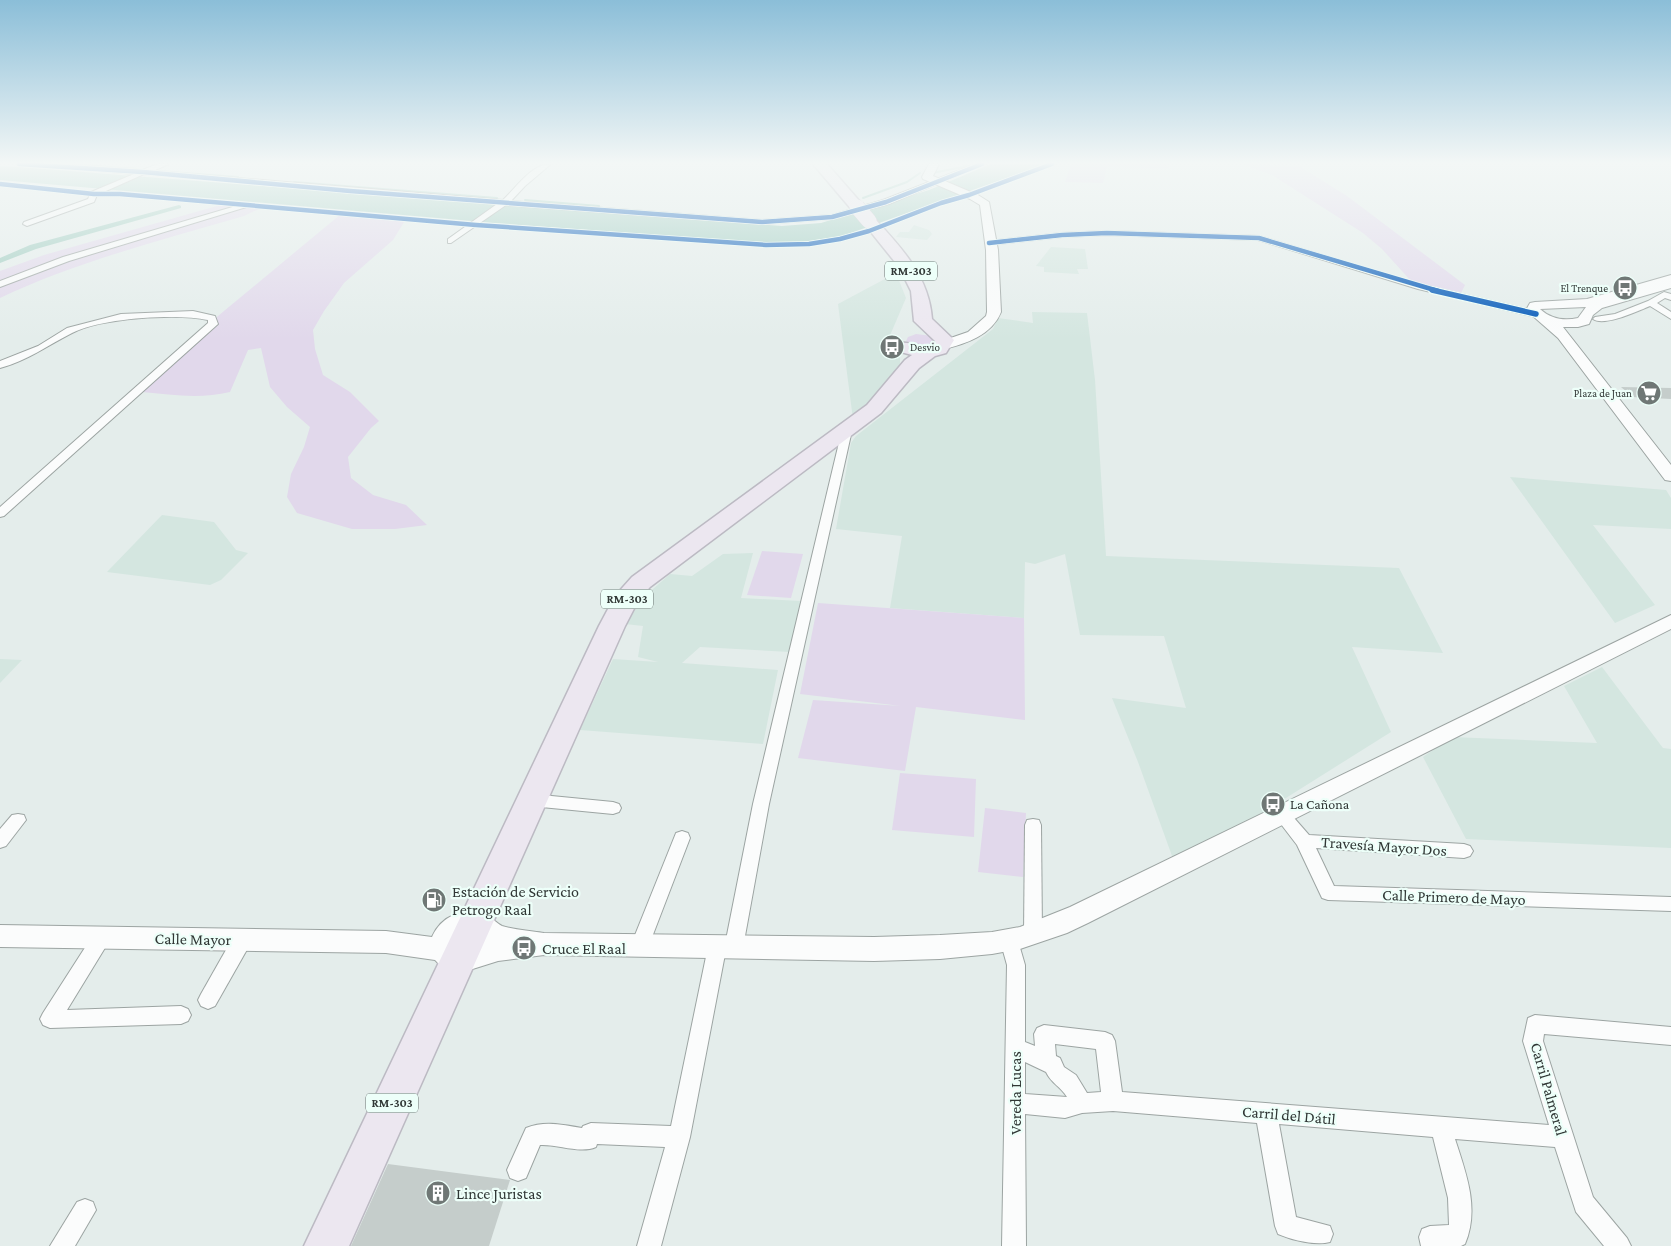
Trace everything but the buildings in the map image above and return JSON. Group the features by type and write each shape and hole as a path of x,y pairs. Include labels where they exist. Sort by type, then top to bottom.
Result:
{"highway":[{"name":"RM-303","path":"326,1246 465,942 612,626 628,596 641,582 874,409 912,364 927,338 924,307 910,269 870,222"}],"main road":[{"path":"927,338 966,338 986,325 994,312 994,279 987,222"},
{"path":"1591,318 1589,310 1600,302 1671,278"},
{"path":"1540,313 1559,305 1581,305 1631,295 1669,291"},
{"path":"1631,295 1652,303"},
{"path":"1600,302 1626,300 1652,303"},
{"path":"1559,305 1576,310 1591,318"},
{"path":"1540,313 1567,329 1671,476"},
{"path":"1567,329 1591,318"},
{"path":"465,942 498,949 544,944 899,948 970,945 1009,940 1033,934 1079,915 1671,621"},
{"name":"Calle Mayor","path":"0,936 465,942"}],"street":[{"path":"27,224 32,222"},
{"path":"0,284 66,259 189,222"},
{"path":"451,241 480,222"},
{"path":"989,242 1062,234 1143,233 1259,238 1421,287 1468,299 1540,313"},
{"path":"1591,318 1623,315 1652,303 1669,291"},
{"path":"1652,303 1671,316"},
{"path":"0,364 40,348 70,330 121,318 198,314 212,318 213,324 0,513"},
{"path":"649,1246 679,1137 761,804 847,430"},
{"path":"532,800 613,808"},
{"name":"Calle Primero de Mayo","path":"1282,814 1304,841 1328,893 1671,904"},
{"path":"0,841 18,820"},
{"path":"1033,825 1033,934"},
{"path":"640,945 682,838"},
{"name":"Travesía Mayor Dos","path":"1304,841 1464,851"},
{"path":"102,938 50,1019 181,1015"},
{"path":"208,1000 242,940"},
{"name":"Vereda Lucas","path":"1009,940 1016,965 1014,1246"},
{"name":"Carril Palmeral","path":"1619,1246 1584,1204 1533,1041 1535,1024 1671,1036"},
{"path":"1046,1062 1044,1034 1106,1041 1113,1101"},
{"path":"1015,1047 1054,1065 1057,1074 1069,1082 1082,1103"},
{"name":"Carril del Dátil","path":"1015,1103 1065,1108 1082,1103 1113,1101 1563,1137"},
{"path":"1266,1113 1286,1226 1322,1234"},
{"path":"1432,1246 1430,1237 1457,1236 1462,1228 1462,1207 1441,1127"},
{"path":"518,1170 534,1135 554,1134 588,1140 591,1133 679,1137"},
{"path":"62,1246 85,1210"}],"shaded area":[{"path":"160,222 223,222 90,262 0,298 0,271 44,255"},
{"path":"331,222 404,222 393,240 344,283 313,330 315,349 323,375 350,392 379,421 348,457 351,478 373,495 406,505 427,525 395,529 352,529 297,513 287,497 291,474 304,447 310,427 287,407 270,387 261,348 248,350 230,392 197,396 142,392 218,316"},
{"path":"485,222 732,222 782,226 881,222 842,236 795,243 736,241"},
{"path":"1346,222 1382,222 1465,285 1460,295 1411,281 1382,249"},
{"path":"914,225 929,230 932,234 927,240 896,237 900,232 909,232"},
{"path":"1051,247 1085,249 1088,269 1077,269 1079,274 1044,272 1044,267 1036,266"},
{"path":"896,273 906,298 885,347 900,356 900,365 889,382 853,419 838,304"},
{"path":"1032,312 1087,313 1095,380 1106,556 1399,568 1443,653 1352,647 1391,732 1176,867 1138,762 1112,698 1186,708 1164,636 1080,635 1065,554 1035,564 1025,562 1024,618 890,608 902,536 836,529 851,443 856,436 993,329 998,318 1033,323"},
{"path":"916,334 932,336 936,341 931,345 920,346 906,341 908,337"},
{"path":"1510,477 1666,490 1671,498 1671,529 1593,525 1655,605 1615,623"},
{"path":"162,515 214,522 236,550 248,553 221,580 210,585 107,572"},
{"path":"762,551 803,554 791,598 747,595"},
{"path":"753,553 741,598 801,601 790,652 700,647 682,663 778,670 763,744 580,730 613,659 658,662 638,657 643,626 625,624 644,597 670,574 692,576 723,554"},
{"path":"818,603 1024,618 1025,720 916,707 905,771 798,758 813,700 901,706 800,694"},
{"path":"0,659 22,660 0,683"},
{"path":"1602,667 1663,748 1671,749 1671,848 1466,839 1423,757 1452,737 1597,743 1564,686"},
{"path":"900,773 976,779 974,837 892,830"},
{"path":"985,808 1026,813 1023,877 978,872"}],"waterway":[{"path":"0,261 33,247 128,222"}],"cycle path":[{"path":"443,222 766,245 809,244 840,239 892,222"},
{"path":"989,243 1062,235 1107,233 1259,238 1421,287 1536,314"}],"place":[{"name":"El Trenque","path":"1625,288"},
{"name":"Desvio","path":"892,347"},
{"name":"Plaza de Juan","path":"1649,393"},
{"name":"La Cañona","path":"1273,804"},
{"name":"Estación de Servicio Petrogo Raal","path":"434,900"},
{"name":"Cruce El Raal","path":"524,948"},
{"name":"Lince Juristas","path":"438,1193"}]}
